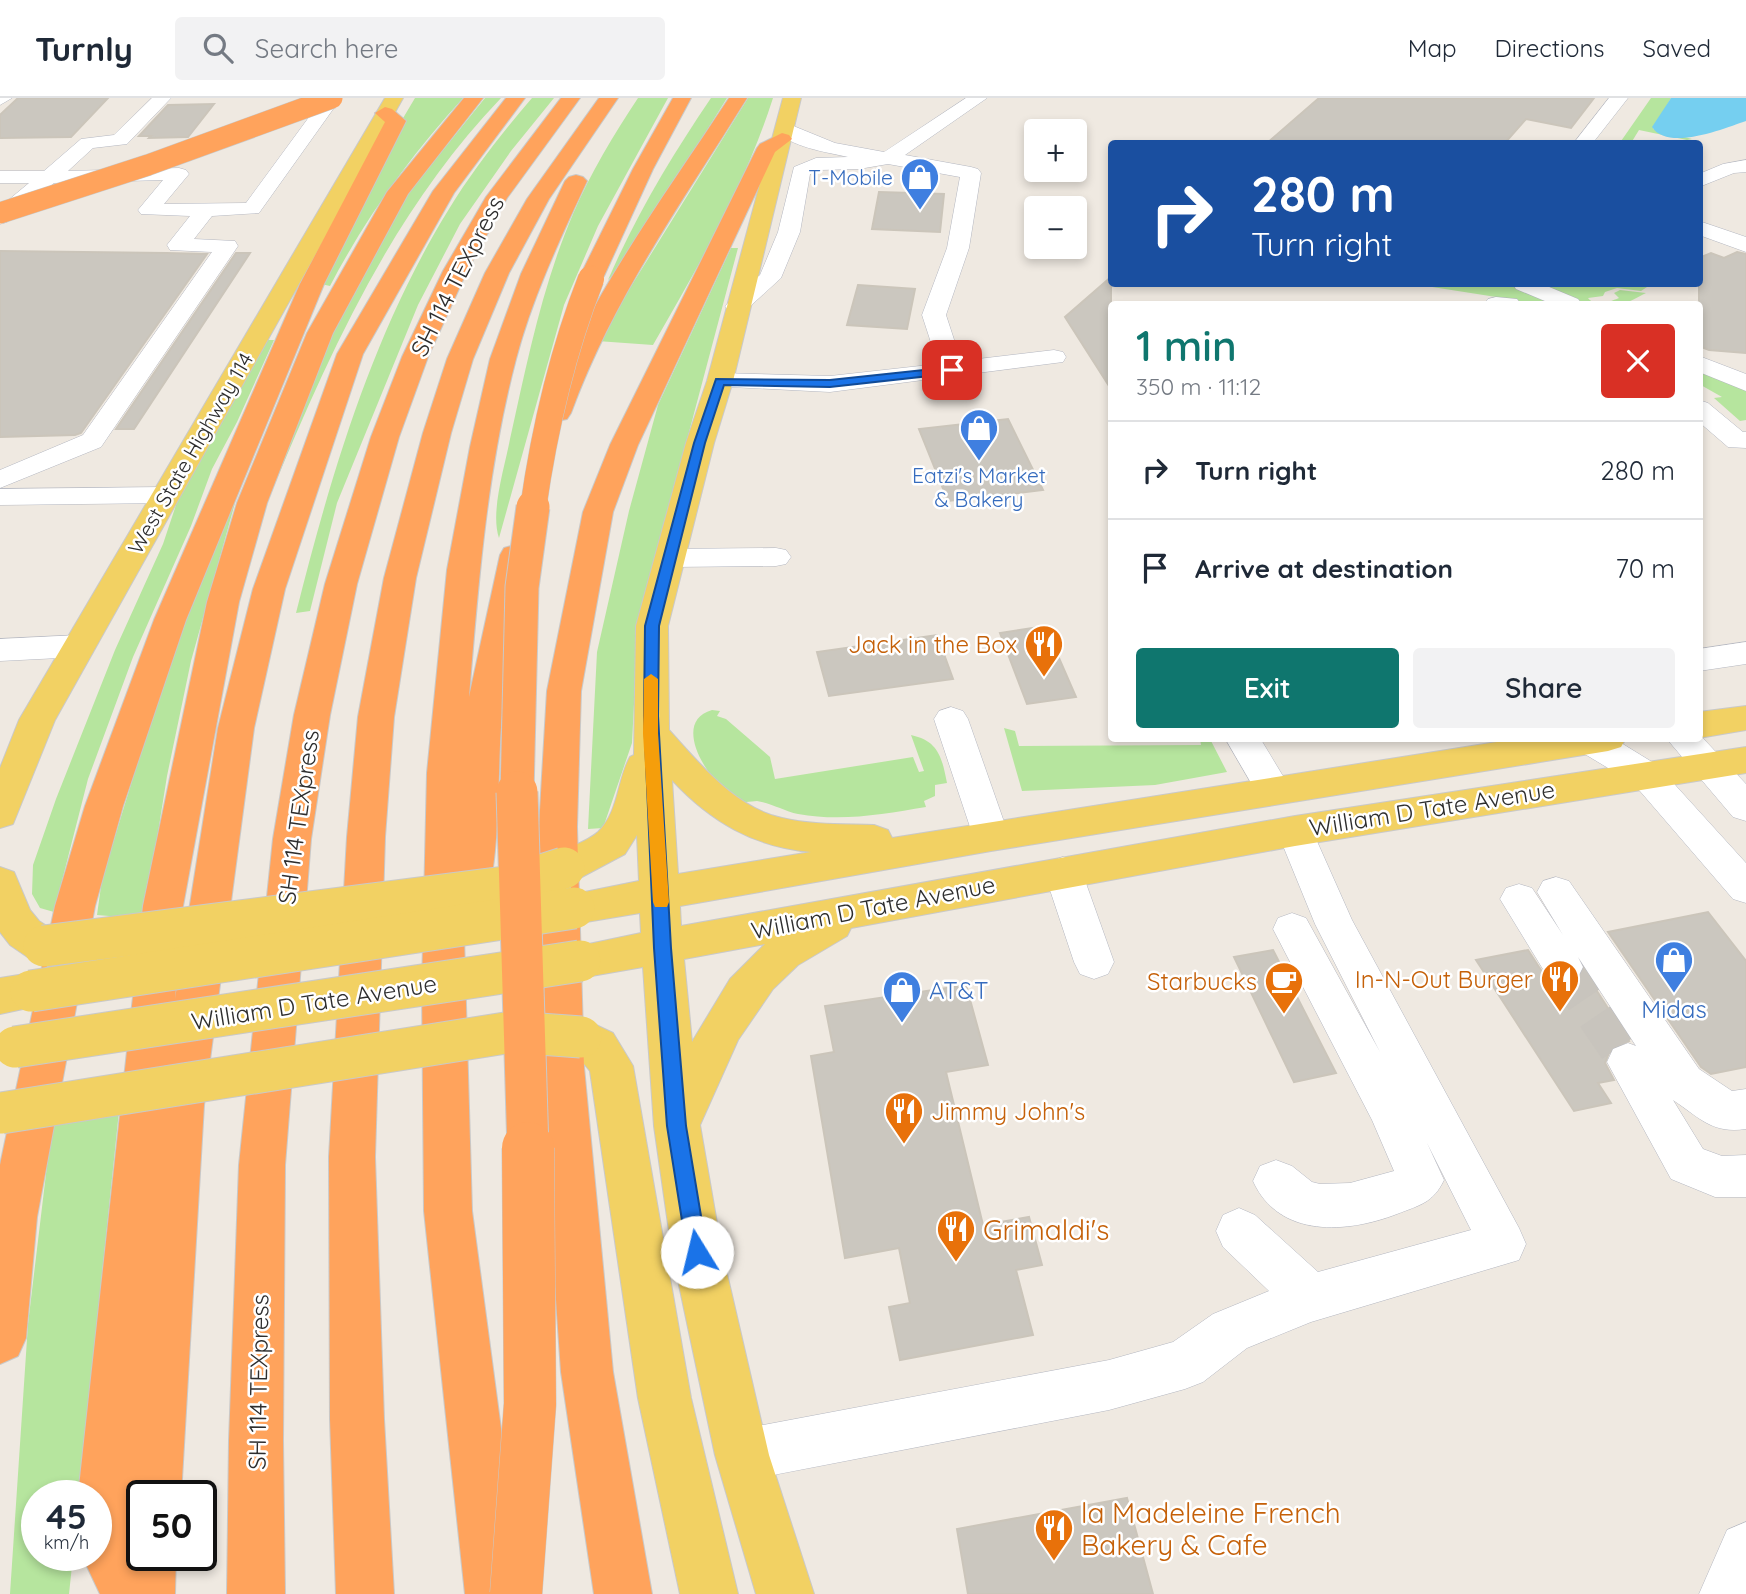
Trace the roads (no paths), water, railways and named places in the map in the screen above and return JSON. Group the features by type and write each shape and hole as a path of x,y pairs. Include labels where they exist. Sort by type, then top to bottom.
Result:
{"highway":[{"path":"0,216 332,98"},
{"path":"130,1594 102,1535 163,906 223,602 252,503 320,334 398,192 474,98"},
{"path":"154,1480 181,1105 236,728 269,589 350,354 444,191 516,98"},
{"name":"SH 114 TEXpress","path":"256,1594 256,1441 262,1165 292,839 312,715 345,571 385,437 415,357 455,271 497,197 570,98"},
{"name":"SH 114 TEXpress","path":"365,1594 357,1419 352,1157 366,837 376,717 400,579 437,433 460,359 497,273 538,199 609,98"},
{"path":"494,1594 448,1211 443,986 445,773 464,570 486,435 503,359 533,274 565,202 598,140 626,98"},
{"path":"516,1594 530,1404 527,1076 517,858 517,728 522,587 544,437 574,322 592,276 682,98"},
{"path":"651,155 670,143 702,98"},
{"path":"443,986 472,880 486,699 526,503 566,387 594,327 738,98"},
{"path":"0,1338 16,1203 75,906 104,806 170,620 312,284 396,121 389,106"},
{"path":"623,1594 587,1372 562,1067 558,827 564,691 598,512 624,445 767,148 783,134"},
{"path":"146,1594 147,1571"}],"main road":[{"path":"785,1594 742,1455 697,1252 677,1126 662,948 651,733 652,626 700,443 720,381 792,98"},
{"name":"West State Highway 114","path":"0,814 37,720 389,106"},
{"path":"1703,724 1746,718"},
{"path":"651,733 716,803 746,821 782,833 923,847"},
{"path":"0,883 13,919 23,935 44,946 505,887 565,868 611,843 630,816 651,733"},
{"name":"William D Tate Avenue","path":"15,994 661,894 923,847 1576,742"},
{"name":"William D Tate Avenue","path":"7,1048 662,948 861,909 1295,831 1746,760"},
{"path":"1274,791 1295,831"},
{"path":"677,1126 705,1057 759,975 796,944 861,909"},
{"path":"1,1113 512,1032 581,1037 598,1048 611,1066 646,1300 687,1513 709,1594"}],"lane":[{"path":"0,216 88,143 120,140 162,98"},
{"path":"0,177 179,174 148,210 252,209 332,98"},
{"path":"737,306 770,278 789,232 801,171 816,164 886,159 978,98"},
{"path":"1584,140 1619,98"},
{"path":"783,134 838,151 863,153 971,173 958,248 934,315 952,370"},
{"path":"1703,179 1730,168 1746,166"},
{"path":"1703,207 1746,223"},
{"path":"0,480 92,441 227,246 178,245 206,210"},
{"path":"1703,229 1746,245"},
{"path":"1531,287 1563,301"},
{"path":"720,381 830,384 1054,357"},
{"path":"1703,365 1746,383"},
{"path":"1703,411 1743,443"},
{"path":"0,498 165,495"},
{"path":"670,558 776,557"},
{"path":"0,650 79,646"},
{"path":"1703,659 1746,653"},
{"path":"951,719 990,836"},
{"path":"1244,742 1274,791"},
{"path":"1598,742 1645,774 1746,888"},
{"path":"1687,742 1746,807"},
{"path":"742,1455 1110,1385 1185,1364 1230,1331 1311,1298 1503,1244 1334,924 1295,831"},
{"path":"1063,872 1094,962"},
{"path":"1563,967 1537,895 1684,1083 1727,1112 1746,1109"},
{"path":"1276,1181 1304,1203 1332,1208 1401,1193 1421,1180 1388,1108 1292,929"},
{"path":"1628,1062 1687,1164 1701,1172 1730,1180 1746,1176"},
{"path":"1239,1231 1311,1298"},
{"path":"1727,1594 1746,1549"}],"water":[{"path":"1671,98 1746,98 1746,121 1711,133 1670,138 1652,127"}],"tunnel":[{"path":"1563,967 1628,1062"}],"place":[{"name":"T-Mobile","path":"920,211"},
{"name":"Eatzi's Market & Bakery","path":"979,462"},
{"name":"Jack in the Box","path":"1044,678"},
{"name":"Midas","path":"1674,994"},
{"name":"In-N-Out Burger","path":"1560,1013"},
{"name":"Starbucks","path":"1284,1015"},
{"name":"AT&T","path":"902,1024"},
{"name":"Jimmy John's","path":"904,1145"},
{"name":"Grimaldi's","path":"956,1263"},
{"name":"la Madeleine French Bakery & Cafe","path":"1054,1562"}]}
